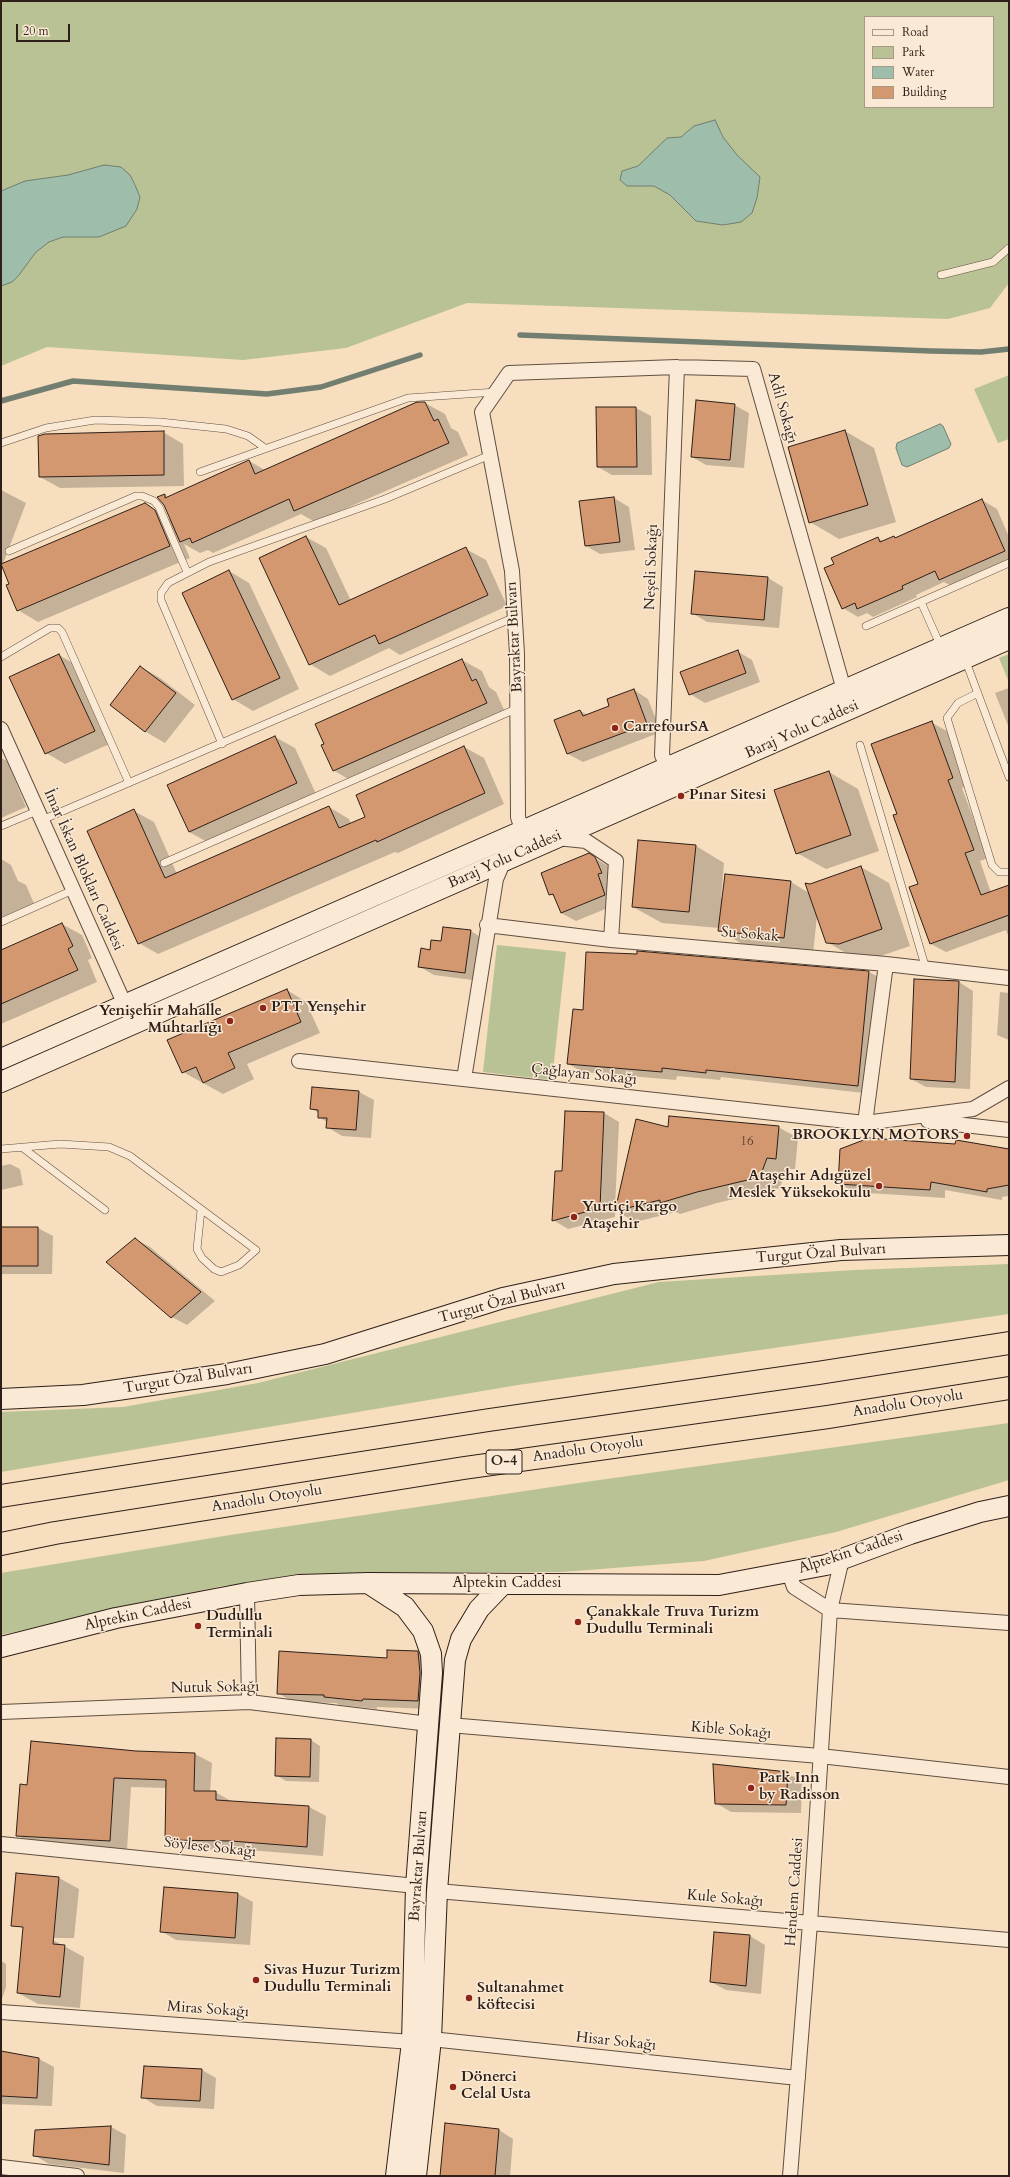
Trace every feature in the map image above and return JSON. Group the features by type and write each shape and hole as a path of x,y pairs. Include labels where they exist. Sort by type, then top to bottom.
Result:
{"highway":[{"path":"1,1496 489,1420 1009,1344"},
{"name":"Anadolu Otoyolu","path":"1,1544 63,1532 464,1468 828,1417 1009,1388"}],"street":[{"name":"Adil Sokağı","path":"482,412 510,374 677,367 753,368 844,690"},
{"name":"Neşeli Sokağı","path":"667,767 662,755 677,367"},
{"name":"Bayraktar Bulvarı","path":"482,412 512,571 518,708 518,817 522,830"},
{"name":"Baraj Yolu Caddesi","path":"1,1059 1009,618"},
{"name":"Baraj Yolu Caddesi","path":"1,1082 134,1025 504,860 1009,639"},
{"name":"İmar İskan Blokları Caddesi","path":"1,729 134,1025"},
{"path":"464,1079 496,879 504,860 522,830 557,838 586,841 616,861 611,940"},
{"name":"Su Sokak","path":"488,925 611,940 886,964 1009,978"},
{"path":"865,1123 886,964"},
{"name":"Çağlayan Sokağı","path":"299,1061 865,1123 973,1109 1009,1088"},
{"path":"906,1118 1009,1130"},
{"name":"Turgut Özal Bulvarı","path":"1,1399 83,1395 227,1374 325,1354 503,1298 614,1274 841,1250 1009,1245"},
{"name":"Alptekin Caddesi","path":"1,1647 116,1618 246,1593 299,1585 368,1583 719,1585 789,1573 842,1559 917,1532 980,1512 1009,1506"},
{"name":"Hendem Caddesi","path":"790,2176 810,1923 830,1610 842,1559"},
{"path":"789,1573 794,1588 830,1610 1009,1623"},
{"name":"Bayraktar Bulvarı","path":"368,1583 405,1607 423,1631 431,1654 432,1673 416,1886 412,2042 396,2176"},
{"name":"Bayraktar Bulvarı","path":"416,2176 431,2039 437,1891 455,1660 461,1639 479,1609 503,1584"},
{"path":"246,1593 249,1702"},
{"name":"Nutuk Sokağı","path":"1,1712 249,1702 429,1724"},
{"name":"Kible Sokağı","path":"449,1725 820,1756 1009,1777"},
{"name":"Söylese Sokağı","path":"1,1844 416,1886"},
{"name":"Kule Sokağı","path":"437,1891 1009,1940"},
{"name":"Miras Sokağı","path":"1,2012 412,2042"},
{"name":"Hisar Sokağı","path":"431,2039 798,2078"},
{"path":"1,2167 77,2176"}],"lane":[{"path":"941,275 993,262 1009,248"},
{"path":"200,472 408,398 496,392"},
{"path":"1,443 46,428 95,420 160,422 226,429 248,436 265,448"},
{"path":"222,744 161,600 164,587 187,572 385,499 490,455"},
{"path":"9,551 136,496 142,496 154,501 159,507 187,572"},
{"path":"866,626 1009,562"},
{"path":"921,602 941,648"},
{"path":"1,826 40,816 129,783 515,618"},
{"path":"1,657 50,628 58,628 62,632 129,783"},
{"path":"965,658 1009,777"},
{"path":"978,693 958,703 947,718 992,865 999,872 1009,872"},
{"path":"164,863 518,708"},
{"path":"860,745 926,969"},
{"path":"1,922 73,890"},
{"path":"1,1149 60,1144 109,1147 130,1156 256,1250 239,1265 221,1272 214,1269 202,1258 197,1249 201,1210"},
{"path":"23,1148 105,1210"}],"green space":[{"path":"1,1 1009,1 1009,283 990,308 948,319 467,303 346,348 243,360 47,347 1,366"},
{"path":"1009,375 1009,439 998,443 974,389"},
{"path":"1009,654 1009,679 1008,680 999,658"},
{"path":"497,945 566,952 552,1080 483,1072"},
{"path":"1009,1264 1009,1314 518,1385 1,1472 1,1412 123,1407 258,1383 659,1282 855,1270"},
{"path":"1009,1423 1009,1480 836,1532 704,1561 562,1572 395,1572 222,1586 1,1635 1,1573 230,1535 592,1481"}],"water":[{"path":"715,120 723,137 737,155 760,177 757,198 752,213 741,222 723,225 696,221 670,195 654,186 627,186 620,180 622,171 638,166 667,138 681,137 694,126"},
{"path":"104,165 121,167 130,175 140,197 137,209 126,226 99,237 63,237 49,242 36,252 12,282 1,286 1,191 25,181 68,175"},
{"path":"940,424 943,426 951,444 949,448 907,467 902,465 896,448 897,443"}],"building":[{"path":"696,400 735,404 730,460 691,457"},
{"path":"417,402 425,402 434,421 438,419 449,443 294,511 289,499 192,543 190,538 180,542 164,505 157,497 165,494 165,498 249,460 255,474"},
{"path":"596,407 636,407 637,467 597,467"},
{"path":"845,430 868,505 809,523 788,447"},
{"path":"164,431 164,475 39,477 38,436 45,434"},
{"path":"614,497 620,542 585,546 579,501"},
{"path":"982,499 1005,551 939,580 935,571 902,586 903,589 857,609 855,603 842,609 824,568 834,564 831,558 878,537 880,542 894,536 895,538"},
{"path":"145,503 155,510 170,546 17,611 6,585 9,584 1,564"},
{"path":"306,536 339,605 466,547 488,595 379,644 375,635 309,665 259,558"},
{"path":"229,570 280,678 232,700 182,593"},
{"path":"695,571 768,577 764,620 691,614"},
{"path":"738,650 746,673 689,695 680,672"},
{"path":"59,654 95,731 45,754 9,677"},
{"path":"462,659 472,681 476,679 487,703 333,771 321,745 324,744 315,724"},
{"path":"140,666 176,693 145,732 110,705"},
{"path":"634,689 647,724 567,754 554,720 580,710 583,716 609,706 607,699"},
{"path":"932,721 953,778 948,780 974,850 965,853 981,895 1009,885 1009,915 930,944 909,887 918,884 893,815 897,814 871,744"},
{"path":"275,736 297,783 189,832 167,785"},
{"path":"464,746 485,793 377,842 376,840 138,944 87,831 134,809 165,878 329,806 339,828 365,817 356,795"},
{"path":"829,771 851,835 796,854 774,790"},
{"path":"638,840 696,845 689,912 632,907"},
{"path":"589,853 595,857 602,873 598,874 605,895 561,913 553,894 549,895 541,873"},
{"path":"861,866 882,929 839,944 826,943 805,883 810,884"},
{"path":"725,874 791,881 784,938 718,931"},
{"path":"62,923 73,946 68,949 78,970 1,1004 1,950"},
{"path":"443,927 471,930 465,973 418,967 421,948 430,950 431,940 441,941"},
{"path":"637,951 869,971 858,1086 706,1070 706,1073 662,1068 662,1072 567,1064 573,1009 583,1010 586,952 637,954"},
{"path":"914,979 959,981 955,1082 910,1079"},
{"path":"287,989 301,1022 228,1053 235,1068 203,1083 196,1067 182,1073 167,1040"},
{"path":"312,1087 359,1091 356,1130 326,1128 327,1118 318,1118 318,1110 310,1109"},
{"path":"565,1111 604,1112 600,1208 552,1221 555,1171 562,1171"},
{"path":"669,1116 779,1126 776,1159 767,1158 760,1177 697,1192 660,1203 660,1200 615,1211 636,1119 668,1127"},
{"path":"869,1138 955,1144 956,1140 1009,1149 1009,1185 987,1189 987,1192 931,1182 930,1190 838,1184 840,1149"},
{"path":"1,1227 38,1227 38,1266 1,1266"},
{"path":"135,1238 201,1292 171,1318 106,1262"},
{"path":"387,1650 418,1651 420,1673 418,1701 363,1699 362,1701 324,1697 324,1695 277,1694 279,1651 387,1658"},
{"path":"276,1738 311,1739 310,1777 275,1776"},
{"path":"31,1741 136,1751 195,1753 194,1791 216,1791 216,1800 309,1806 307,1847 231,1841 165,1840 166,1780 114,1778 110,1841 16,1836 20,1784 27,1785"},
{"name":"Park Inn by Radisson","path":"713,1764 788,1772 786,1805 715,1804"},
{"path":"16,1873 59,1877 53,1944 65,1945 60,1997 17,1993 23,1927 11,1926"},
{"path":"164,1887 238,1893 235,1938 160,1932"},
{"path":"714,1932 750,1935 746,1986 710,1982"},
{"path":"1,2051 39,2058 37,2098 1,2096"},
{"path":"144,2066 202,2069 200,2101 141,2098"},
{"path":"445,2123 499,2129 495,2176 440,2176"},
{"path":"111,2126 109,2165 33,2156 35,2130"}],"waterway":[{"path":"520,335 931,351 981,352 1009,349"},
{"path":"1,401 73,381 267,394 321,387 420,355"}],"place":[{"name":"CarrefourSA","path":"615,728"},
{"name":"Pınar Sitesi","path":"681,796"},
{"name":"PTT Yenşehir","path":"263,1008"},
{"name":"Yenişehir Mahalle Muhtarlığı","path":"230,1021"},
{"name":"BROOKLYN MOTORS","path":"967,1136"},
{"name":"Ataşehir Adıgüzel Meslek Yüksekokulu","path":"879,1186"},
{"name":"Yurtiçi Kargo Ataşehir","path":"574,1217"},
{"name":"Çanakkale Truva Turizm Dudullu Terminali","path":"578,1622"},
{"name":"Dudullu Terminali","path":"198,1626"},
{"name":"Park Inn by Radisson","path":"751,1788"},
{"name":"Sivas Huzur Turizm Dudullu Terminali","path":"256,1980"},
{"name":"Sultanahmet köftecisi","path":"469,1998"},
{"name":"Dönerci Celal Usta","path":"453,2087"}]}
